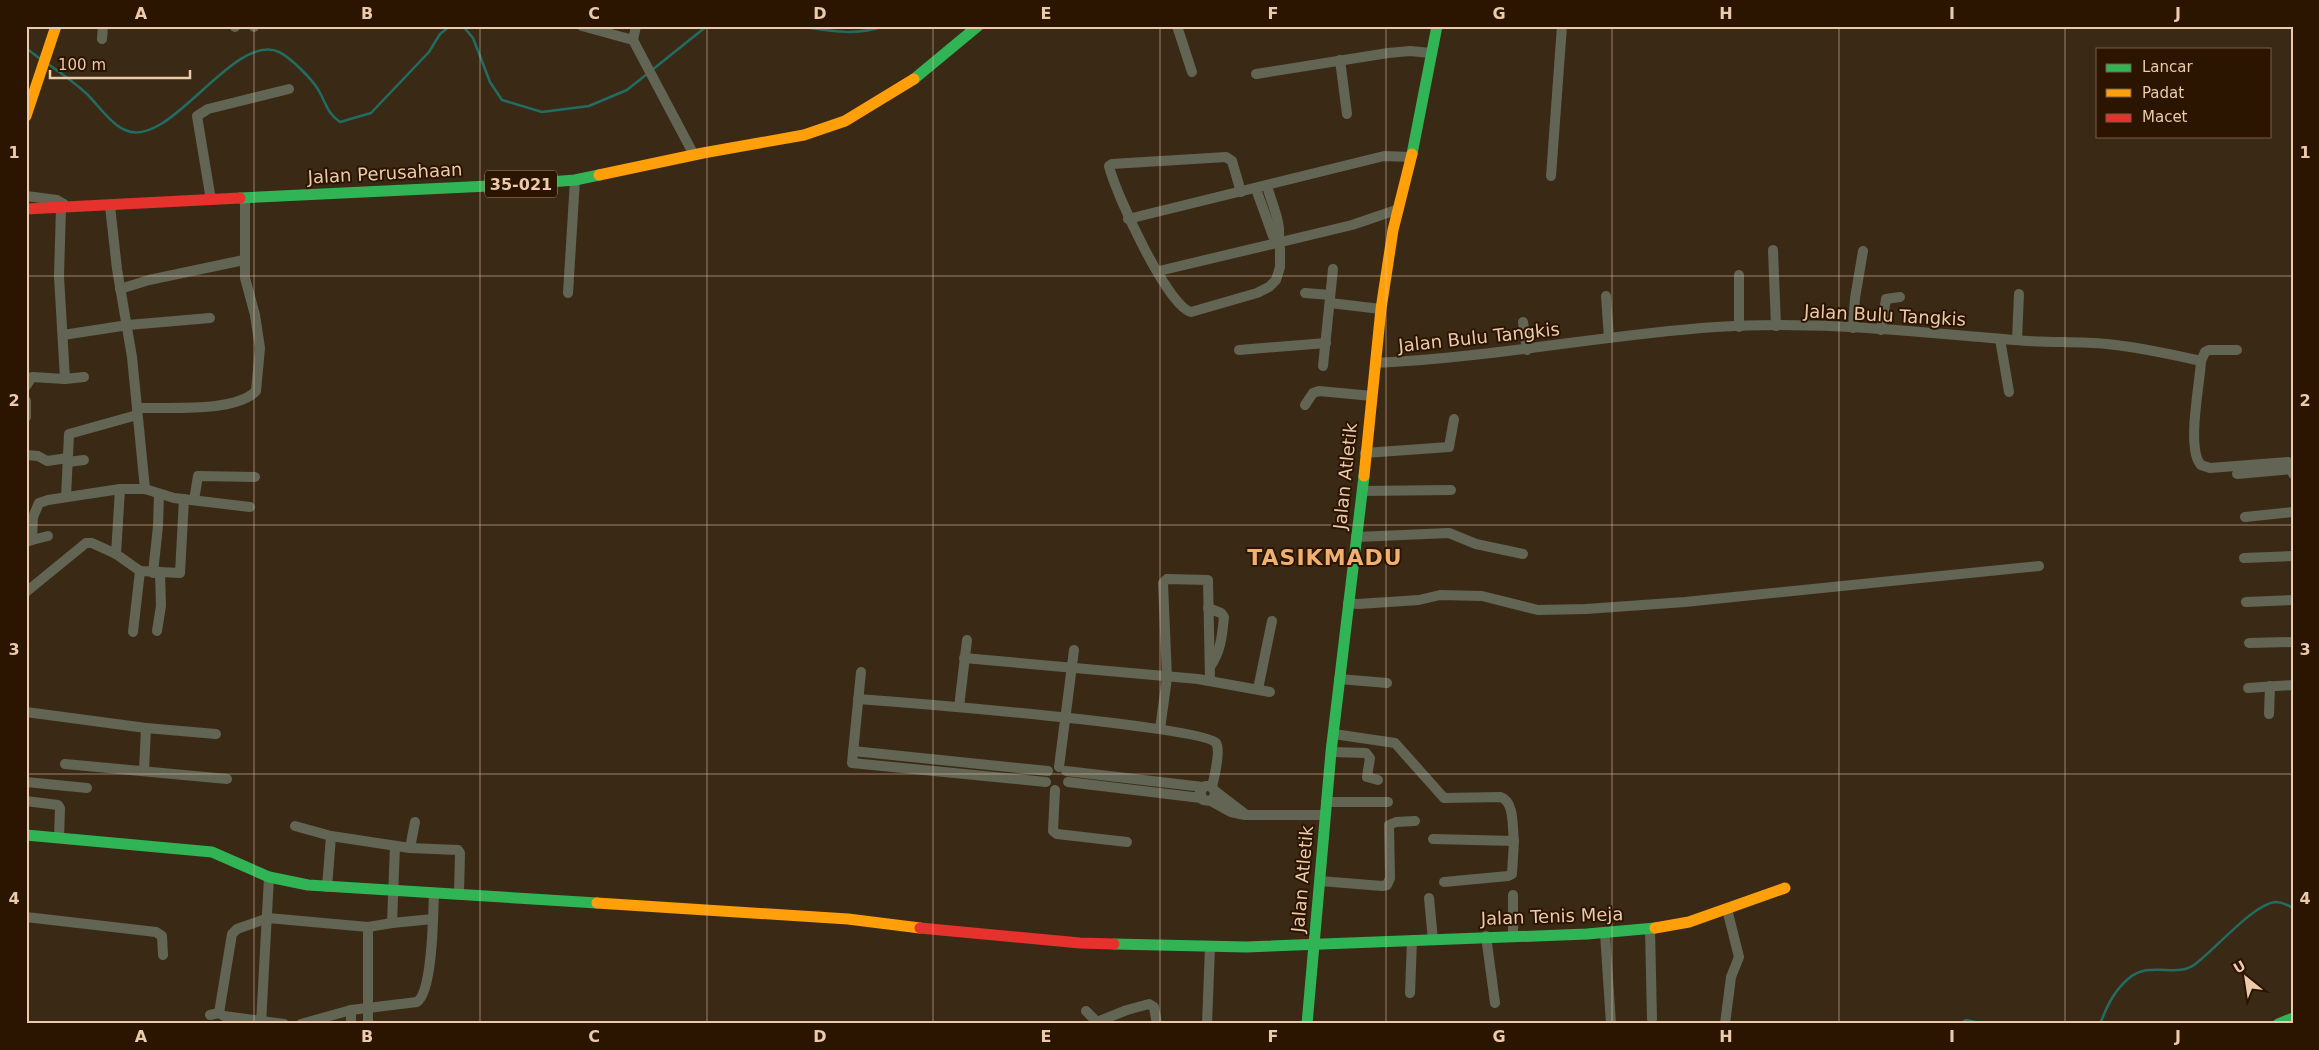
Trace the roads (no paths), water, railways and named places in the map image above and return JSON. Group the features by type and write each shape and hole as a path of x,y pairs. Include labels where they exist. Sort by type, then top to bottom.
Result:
{"street":[{"path":"26,116 56,26"},
{"path":"102,39 103,26"},
{"path":"582,26 633,40"},
{"path":"636,26 633,40 694,155"},
{"name":"Jalan Perusahaan","path":"26,210 574,180 654,165 694,155 789,138 845,121 913,79 978,26"},
{"path":"1177,26 1192,72"},
{"name":"Jalan Atletik","path":"1307,1024 1331,752 1362,491 1380,310 1393,230 1411,157 1430,53 1437,26"},
{"path":"1551,176 1562,26"},
{"path":"1256,74 1403,51 1430,53"},
{"path":"1340,60 1347,114"},
{"path":"211,200 197,118 208,109 290,89"},
{"path":"1128,219 1384,156 1411,157"},
{"path":"1241,192 1232,161 1226,157 1112,164 1109,168 1128,219 1158,271 1182,307 1194,312 1256,294 1269,287 1276,280 1280,268 1278,242 1280,236 1278,224 1261,187"},
{"path":"568,293 574,180"},
{"path":"26,196 57,200 65,208 59,276 65,379"},
{"path":"66,497 69,434 137,412 205,408 250,397 256,391 260,348 255,315 245,278 245,198"},
{"path":"110,206 120,289 128,325 145,489"},
{"path":"1158,271 1352,225 1399,209"},
{"path":"1773,250 1776,326"},
{"path":"1853,328 1855,298 1863,251"},
{"path":"120,289 149,280 244,260"},
{"path":"1324,366 1333,269"},
{"path":"1739,275 1739,327"},
{"path":"1305,293 1380,310"},
{"path":"2017,340 2019,294"},
{"path":"1606,296 1609,338"},
{"path":"1881,330 1886,299 1900,297"},
{"path":"63,335 128,325 210,318"},
{"path":"1523,322 1526,350"},
{"name":"Jalan Bulu Tangkis","path":"1375,363 1526,350 1609,338 1739,327 1776,326 1853,328 2017,340 2107,344 2201,361"},
{"path":"2000,338 2009,392"},
{"path":"1239,350 1326,343"},
{"path":"2237,350 2209,350 2205,352 2201,361 2194,439 2198,462 2210,468 2289,466"},
{"path":"26,386 32,377 65,379 84,377"},
{"path":"1305,405 1317,391 1372,396"},
{"path":"26,401 26,417"},
{"path":"1365,453 1449,447 1454,419"},
{"path":"26,455 38,456 47,461 84,460"},
{"path":"2237,474 2289,466"},
{"path":"2289,466 2293,474"},
{"path":"26,592 86,544 92,543 116,554 140,571 180,573 189,500 198,476 255,477"},
{"path":"48,536 29,541 36,506 48,500 66,497 120,490 145,489 158,494 189,500 250,507"},
{"path":"116,554 120,490"},
{"path":"1362,491 1450,490"},
{"path":"157,631 161,606 157,573 158,494"},
{"path":"2245,517 2293,512"},
{"path":"1356,537 1449,533 1484,546 1523,554"},
{"path":"2244,558 2293,556"},
{"path":"1348,603 1419,600 1440,595 1482,596 1538,610 1586,609 1685,602 2039,566"},
{"path":"134,632 140,571"},
{"path":"1160,729 1168,678 1164,581 1168,578 1206,579 1208,582 1210,680"},
{"path":"2246,602 2293,600"},
{"path":"1208,608 1221,613 1224,617 1218,656 1210,667"},
{"path":"1258,689 1272,621"},
{"path":"959,707 967,640"},
{"path":"2249,643 2293,642"},
{"path":"1068,782 1062,769 1064,718 1074,650"},
{"path":"964,658 1168,678 1210,680 1270,692"},
{"path":"861,672 853,763 1046,782 1055,790"},
{"path":"1339,679 1387,683"},
{"path":"2248,688 2293,685"},
{"path":"2269,714 2270,686"},
{"path":"858,699 1064,718 1160,729 1208,738 1216,742 1218,749 1208,793"},
{"path":"26,712 146,728 216,734"},
{"path":"144,771 146,728"},
{"path":"1334,734 1395,743 1444,798 1501,797 1506,799 1510,805 1514,840 1512,874 1508,876 1444,882"},
{"path":"853,751 1048,771 1062,769 1208,793 1224,809 1246,815 1325,815"},
{"path":"1331,752 1366,753 1370,758 1367,777 1378,780"},
{"path":"952,773 953,761"},
{"path":"65,764 227,779"},
{"path":"1046,782 1048,771"},
{"path":"26,782 87,788"},
{"path":"1068,782 1208,793"},
{"path":"1055,790 1063,788 1068,782"},
{"path":"1055,790 1053,831 1056,834 1128,842"},
{"path":"26,800 58,805 60,808 59,838"},
{"path":"1326,802 1388,802"},
{"path":"1320,881 1382,886 1387,884 1390,878 1389,825 1396,822 1415,821"},
{"path":"410,848 415,822"},
{"path":"295,826 331,836 395,846 459,851 458,893"},
{"name":"Jalan Tenis Meja","path":"26,835 173,847 216,854 269,877 287,882 327,886 848,919 964,933 1080,943 1210,947 1606,933 1650,929 1689,922 1785,888"},
{"path":"327,886 331,836"},
{"path":"1433,839 1514,840"},
{"path":"392,922 395,846"},
{"path":"261,1022 269,877"},
{"path":"301,1024 314,1022 351,1010 417,1002 423,996 428,975 434,893"},
{"path":"1513,895 1513,936"},
{"path":"1429,898 1433,940"},
{"path":"1725,1024 1731,977 1739,957 1727,909"},
{"path":"26,917 156,932 162,936 163,955"},
{"path":"284,1024 214,1014 232,934 237,928 268,918 368,927 392,922 433,919"},
{"path":"368,927 368,1024"},
{"path":"1650,929 1652,1019"},
{"path":"1606,933 1611,1024"},
{"path":"1486,936 1495,1003"},
{"path":"1410,993 1412,940"},
{"path":"1208,1024 1210,947"},
{"path":"1086,1011 1097,1022 1126,1010 1149,1004 1154,1007 1157,1024"},
{"path":"351,1010 352,1024"},
{"path":"2278,1024 2293,1018"}],"waterway":[{"path":"48,64 82,90 120,127 125,130 143,132 162,124 242,58 261,50 279,52 295,64 312,81 330,112 340,122 371,113 429,52 440,34 450,26"},
{"path":"463,26 473,38 490,82 502,100 542,112 589,106 627,90 647,74"},
{"path":"652,70 707,26"},
{"path":"797,26 852,32 883,26"},
{"path":"26,48 39,58"},
{"path":"2100,1024 2115,994 2136,973 2153,970 2187,969 2203,958 2245,919 2266,905 2277,902 2293,908"},
{"path":"1959,1024 1966,1020 1984,1024"}],"district":[{"name":"TASIKMADU","path":"1325,557"}]}
